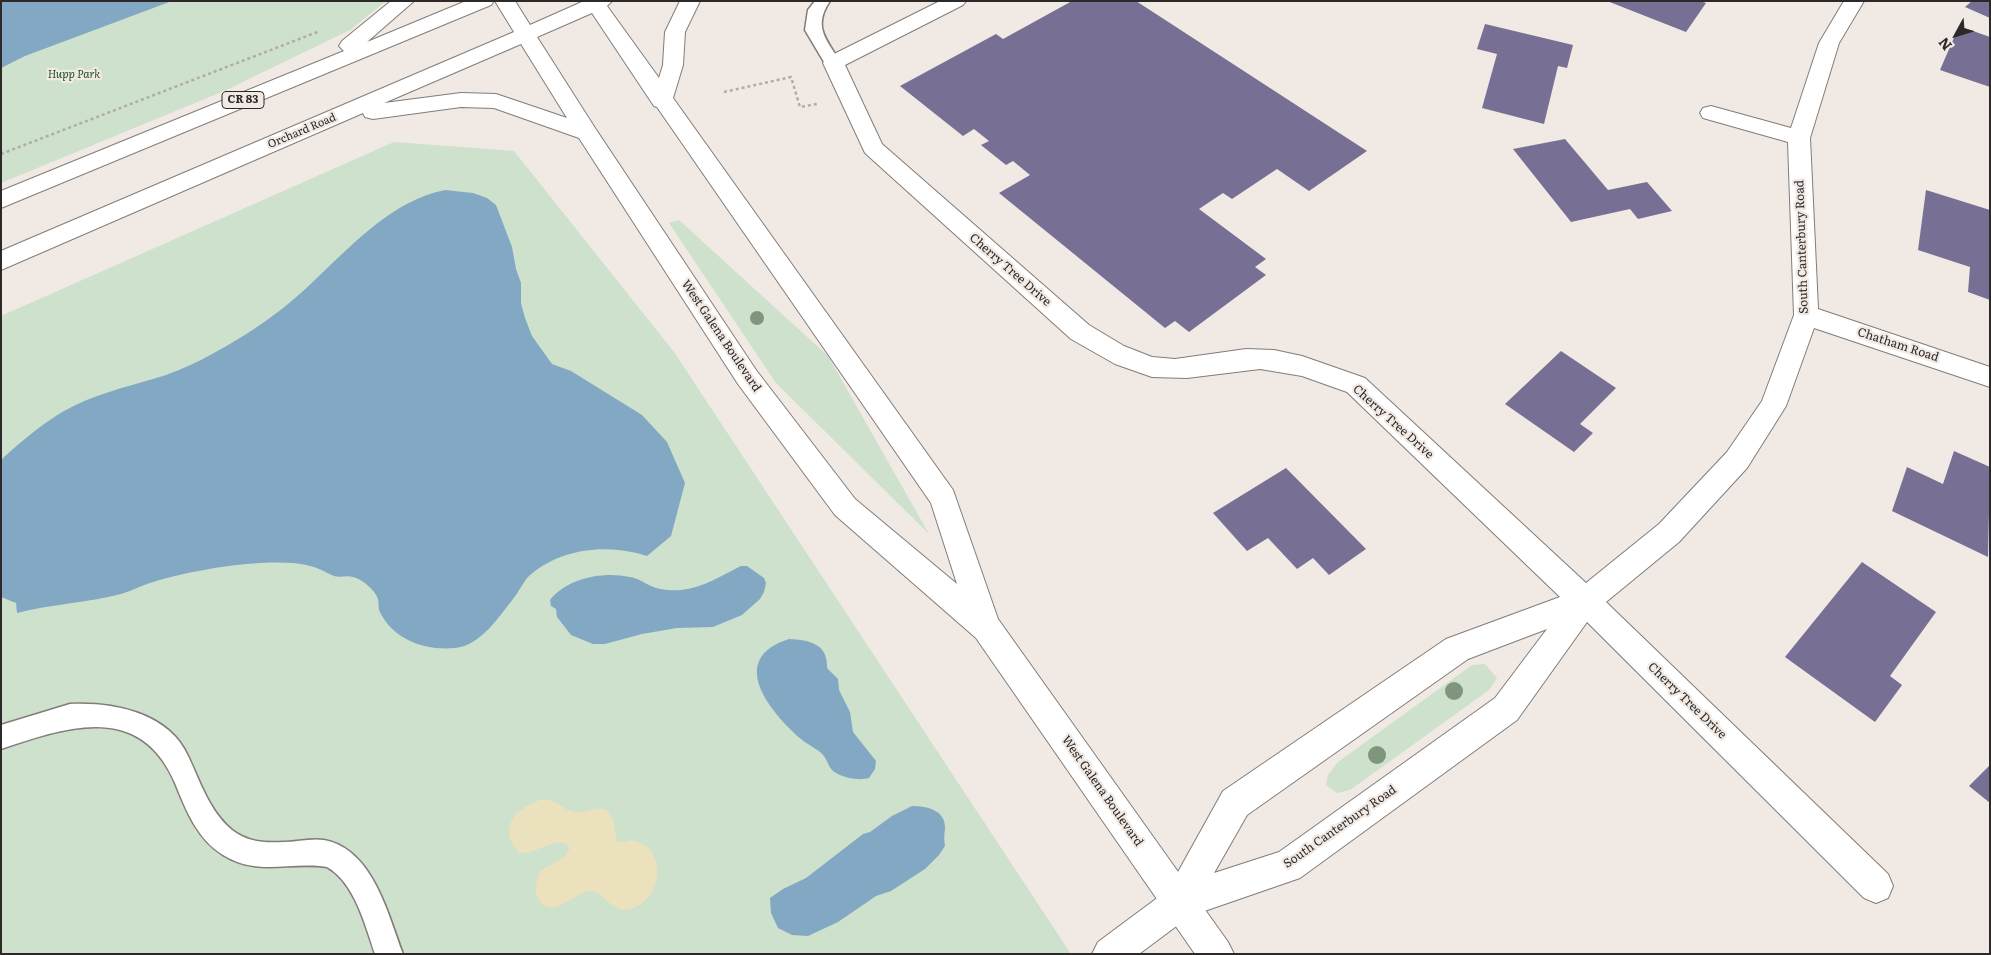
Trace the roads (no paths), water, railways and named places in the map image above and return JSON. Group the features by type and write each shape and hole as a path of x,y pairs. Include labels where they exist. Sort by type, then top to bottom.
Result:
{"main road":[{"path":"317,70 373,28 404,1"},
{"name":"CR 83","path":"1,200 484,1"},
{"name":"West Galena Boulevard","path":"505,1 524,35 587,133 747,377 845,507 987,628 1216,954"},
{"path":"662,101 673,65 675,32 690,1"},
{"path":"834,63 956,1"},
{"name":"South Canterbury Road","path":"1180,902 1288,866 1506,709 1585,602 1669,533 1737,460 1773,406 1786,375 1806,315 1799,138 1829,43 1854,1"},
{"name":"West Galena Boulevard","path":"597,2 662,101 943,498 987,628"},
{"name":"Orchard Road","path":"1,260 597,2"},
{"name":"Cherry Tree Drive","path":"834,63 873,148 1080,332 1120,356 1153,367 1183,369 1248,359 1283,361 1325,373 1356,386 1585,602 1876,886"},
{"path":"328,120 416,104 461,100 496,101 587,133"},
{"path":"1711,113 1799,138"},
{"name":"Chatham Road","path":"1806,315 1990,377"},
{"name":"South Canterbury Road","path":"1180,902 1235,802 1457,649 1585,602"},
{"path":"1110,954 1180,902"}],"lane":[{"path":"823,1 816,10 813,30 834,63"},
{"path":"1,737 69,716 93,716 134,722 157,737 173,752 199,809 212,828 229,844 249,854 270,856 318,853 331,855 345,863 358,882 389,954"}],"water":[{"path":"1,1 172,1 25,56 1,68"},
{"path":"445,190 473,193 487,198 496,205 512,247 521,283 521,303 525,318 532,336 552,364 571,371 642,415 667,442 685,483 671,536 647,556 632,552 601,549 570,554 555,559 529,576 490,628 473,642 455,648 433,648 401,636 385,620 379,610 378,599 374,592 368,585 357,578 334,576 317,568 290,563 250,564 208,569 169,577 108,597 17,613 16,603 1,597 1,461 4,457 40,427 75,405 108,392 178,371 237,340 294,299 376,224 409,203 426,195"},
{"path":"741,566 747,566 764,578 766,583 764,592 760,599 742,615 713,627 677,628 642,634 605,644 593,644 571,635 557,617 556,609 551,606 550,600 557,592 576,581 586,578 620,575 636,578 658,588 678,590 704,584"},
{"path":"789,639 811,642 824,653 827,660 827,668 838,679 839,690 850,712 853,732 876,761 875,769 869,778 851,778 833,771 826,758 789,728 767,701 760,686 757,672 760,659 770,648"},
{"path":"912,806 934,810 939,813 944,823 945,846 925,869 891,891 876,896 838,922 808,936 792,935 778,928 771,913 770,898 783,889 806,878 863,834 870,832 892,816"}],"park label":[{"name":"Hupp Park","path":"74,75"}]}
